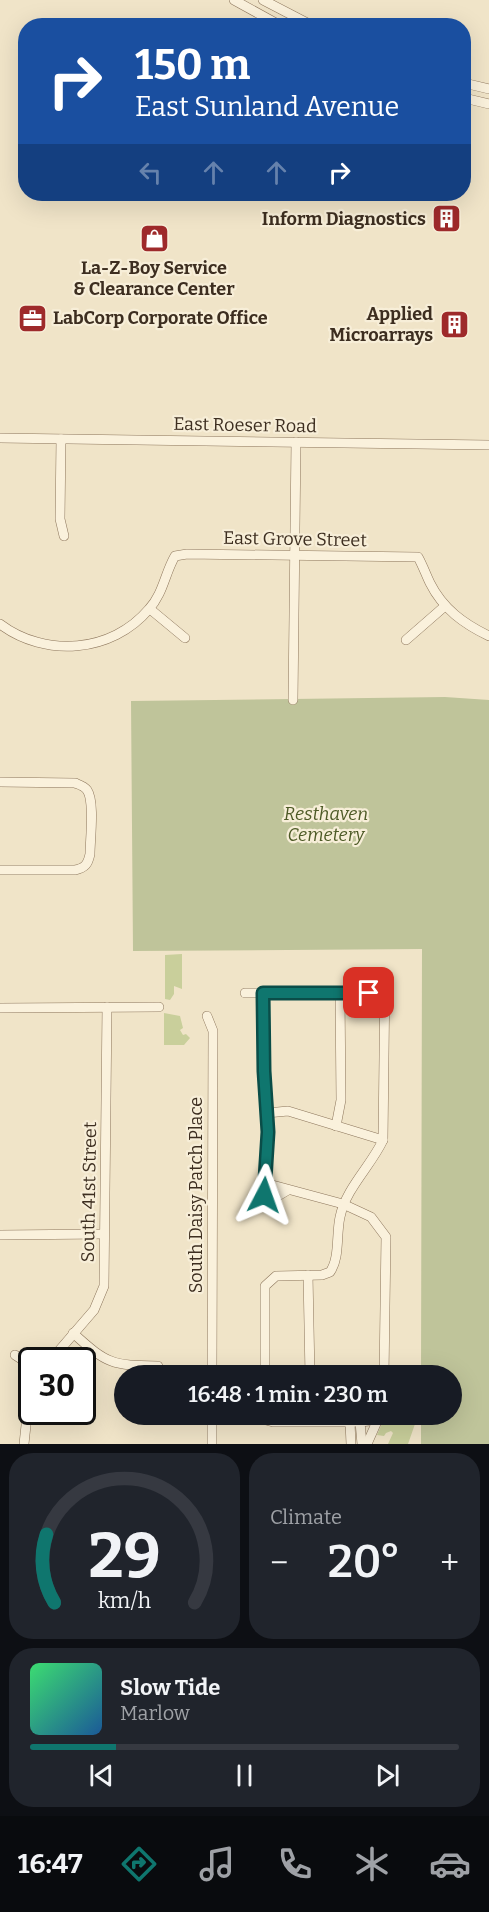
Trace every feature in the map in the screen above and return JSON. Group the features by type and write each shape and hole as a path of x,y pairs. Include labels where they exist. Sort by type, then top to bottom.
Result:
{"street":[{"path":"234,0 267,18"},
{"path":"263,0 298,18"},
{"path":"471,84 489,88"},
{"path":"471,100 489,104"},
{"name":"East Roeser Road","path":"0,438 489,445"},
{"path":"61,439 60,519 64,536"},
{"path":"293,700 296,442"},
{"name":"East Grove Street","path":"0,624 13,634 51,647 92,645 126,630 150,609 164,585 175,556 187,554 418,557 445,606 466,625 489,636"},
{"path":"405,640 445,606"},
{"path":"150,609 185,638"},
{"path":"0,782 75,783 83,786 89,792 91,804 90,854 89,862 84,868 0,870"},
{"path":"265,1365 265,1289 267,1282 272,1278 289,1274 322,1275 330,1272 335,1260 343,1204 376,1156 383,1140 385,974"},
{"path":"245,993 385,993"},
{"path":"263,993 268,1132 264,1195 271,1200 288,1190"},
{"path":"336,1126 341,1100 340,993"},
{"name":"South 41st Street","path":"62,1347 94,1310 104,1286 107,1007"},
{"path":"0,1008 159,1007"},
{"name":"South Daisy Patch Place","path":"207,1016 213,1031 212,1365"},
{"path":"267,1113 288,1111 383,1140"},
{"path":"266,1183 343,1204 371,1217 386,1237 384,1365"},
{"path":"0,1235 104,1234"},
{"path":"308,1275 310,1365"},
{"path":"74,1333 95,1353 120,1365"},
{"path":"24,1444 26,1425"},
{"path":"212,1425 212,1444"},
{"path":"350,1425 351,1444"},
{"path":"360,1425 362,1444"},
{"path":"367,1444 375,1425"}],"green space":[{"name":"Resthaven Cemetery","path":"445,697 489,700 489,1444 421,1444 421,1425 462,1425 462,1365 421,1365 422,949 133,951 131,701"},
{"path":"182,954 182,989 174,986 174,994 170,1000 165,999 165,955"},
{"path":"164,1013 180,1016 183,1028 180,1030 183,1035 186,1034 190,1038 184,1045 164,1045"},
{"path":"381,1425 415,1425 408,1444 388,1444 393,1433 391,1431 384,1436 377,1435"}],"place":[{"name":"Inform Diagnostics","path":"447,219"},
{"name":"La-Z-Boy Service & Clearance Center","path":"154,239"},
{"name":"LabCorp Corporate Office","path":"32,318"},
{"name":"Applied Microarrays","path":"454,324"}],"route":[{"path":"264,1195 268,1132 264,1071 263,993 369,993"}]}
